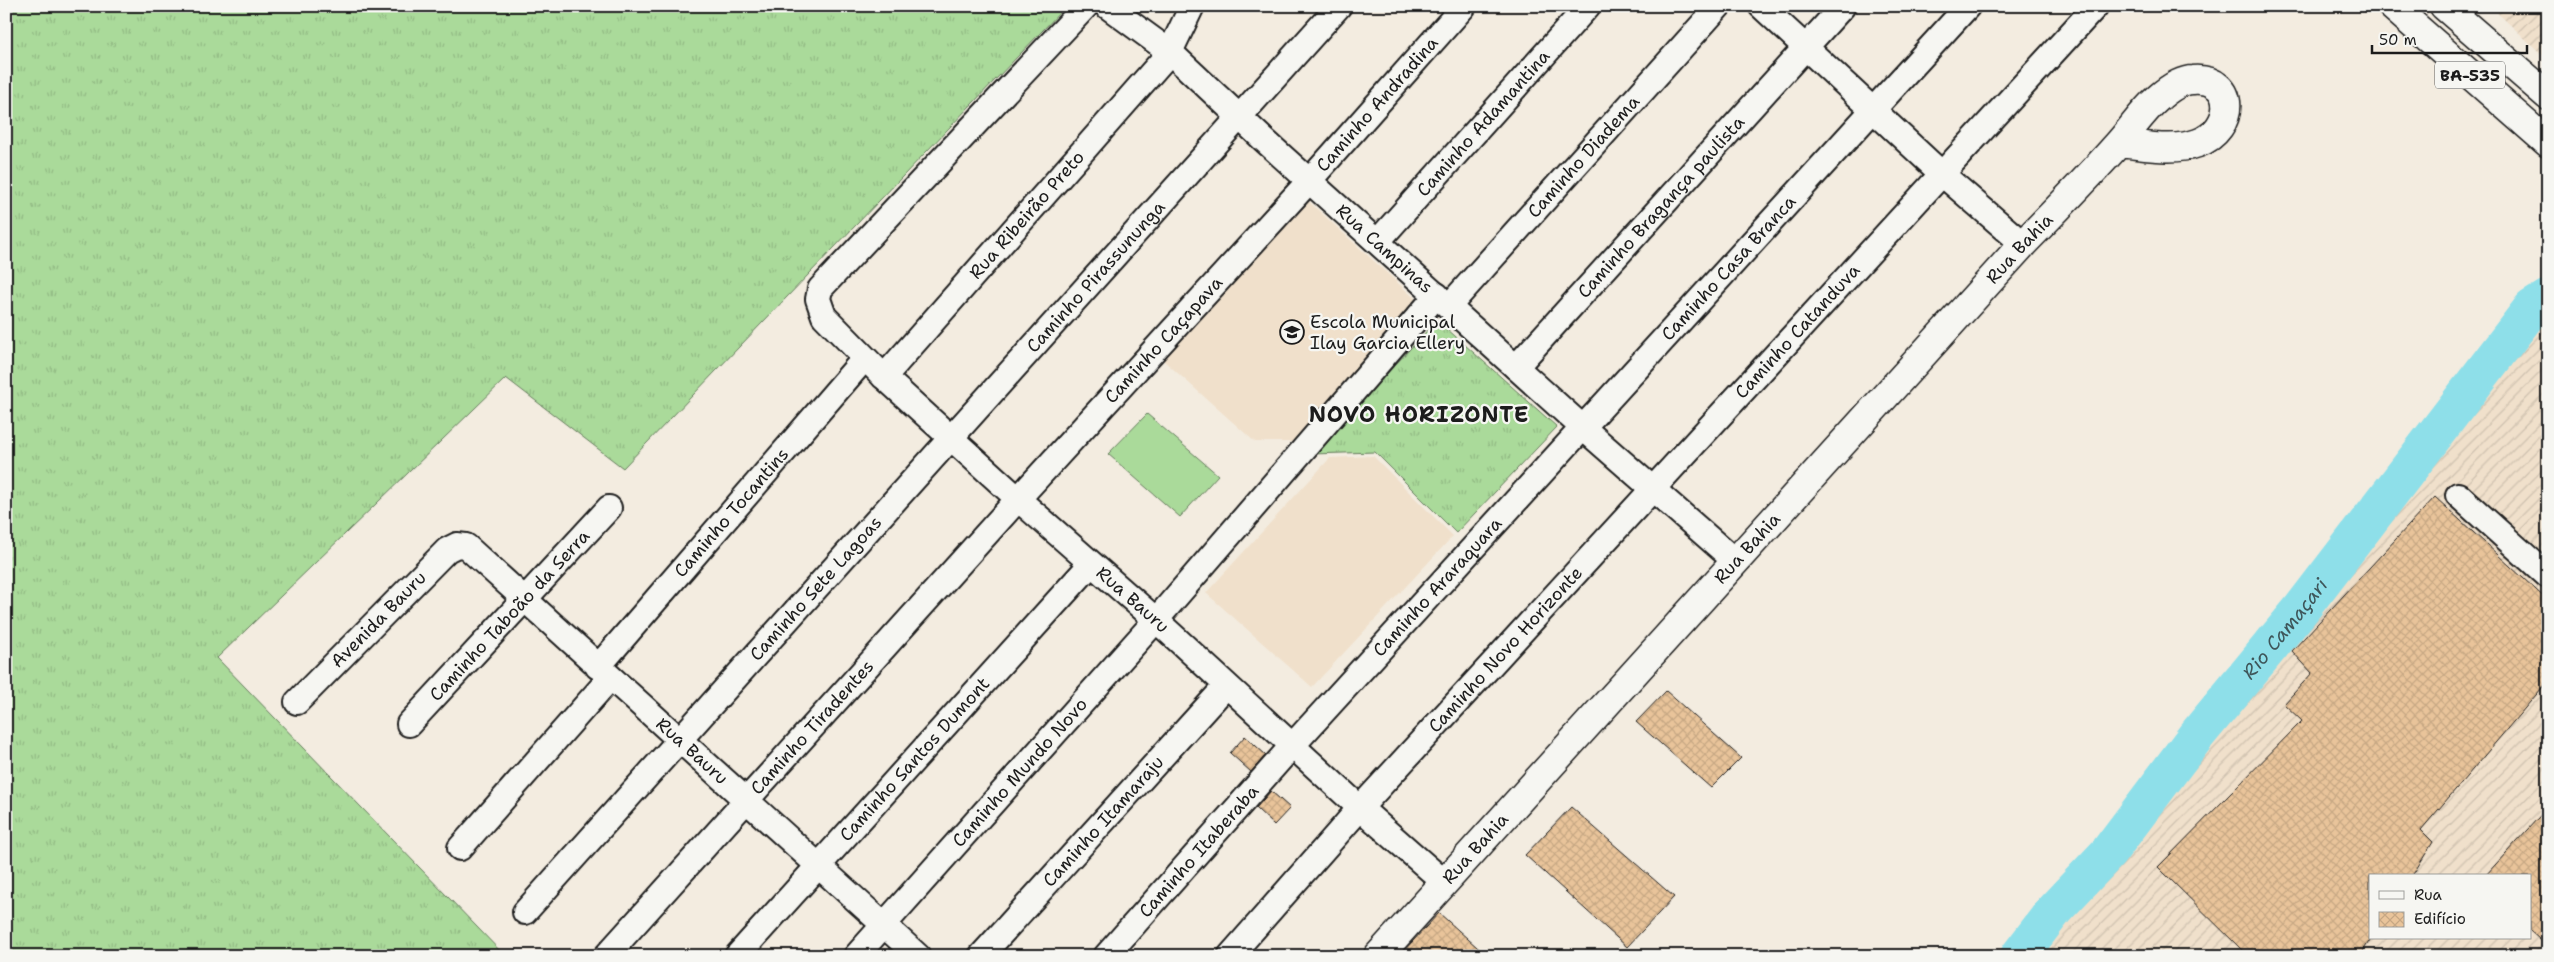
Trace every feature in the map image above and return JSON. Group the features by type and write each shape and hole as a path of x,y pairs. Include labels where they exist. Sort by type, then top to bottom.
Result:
{"main road":[{"name":"BA-535","path":"2392,6 2548,143"},
{"name":"BA-535","path":"2444,6 2548,96"},
{"name":"Rua Bahia","path":"1378,956 2023,244 2119,144"}],"street":[{"name":"Rua Bauru","path":"1086,6 820,290 818,299 824,316 864,359 1018,499 1156,620 1360,808 1444,882"},
{"name":"Rua Campinas","path":"1107,6 1170,52 1582,427 1735,561"},
{"name":"Rua Ribeirão Preto","path":"884,377 1170,52 1192,6"},
{"name":"Caminho Pirassununga","path":"953,438 1339,6"},
{"name":"Caminho Andradina","path":"1310,180 1464,6"},
{"name":"Caminho Adamantina","path":"1378,241 1588,6"},
{"name":"Caminho Diadema","path":"1156,620 1443,300 1719,6"},
{"path":"1761,6 1942,174 2023,244"},
{"name":"Caminho Bragança paulista","path":"1516,367 1842,6"},
{"name":"Caminho Casa Branca","path":"1582,427 1872,108 1968,6"},
{"name":"Caminho Catanduva","path":"1653,490 2096,6"},
{"name":"Caminho Caçapava","path":"1018,499 1310,180"},
{"name":"Caminho Tocantins","path":"460,848 864,359"},
{"name":"Caminho Araraquara","path":"1292,746 1582,427"},
{"name":"Caminho Sete Lagoas","path":"525,912 953,438"},
{"name":"Caminho Novo Horizonte","path":"1230,956 1360,808 1653,490"},
{"path":"2458,495 2548,576"},
{"name":"Caminho Tiradentes","path":"606,956 1018,499"},
{"name":"Caminho Taboão da Serra","path":"409,724 525,601 609,508"},
{"name":"Avenida Bauru","path":"297,702 447,550 457,545 466,546"},
{"name":"Rua Bauru","path":"466,546 918,956"},
{"name":"Caminho Santos Dumont","path":"738,956 1091,564"},
{"name":"Caminho Mundo Novo","path":"856,956 1156,620"},
{"name":"Caminho Itamaraju","path":"981,956 1226,686"},
{"name":"Caminho Itaberaba","path":"1106,956 1292,746"}],"shaded area":[{"path":"2490,6 2548,6 2548,60"},
{"name":"Escola Municipal Ilay Garcia Ellery","path":"1306,199 1422,305 1293,442 1255,442 1163,360"},
{"path":"2548,288 2548,956 2005,956"},
{"path":"1373,456 1453,536 1312,687 1206,593 1330,458"}],"green space":[{"path":"6,6 1066,6 623,468 506,378 217,658 505,956 6,956"},
{"path":"1437,320 1557,427 1456,533 1375,452 1312,454"},
{"path":"1147,414 1218,475 1180,517 1108,454"}],"building":[{"path":"2435,497 2548,601 2548,681 2421,830 2433,842 2413,874 2369,874 2370,940 2360,956 2248,956 2158,867 2302,721 2284,704 2312,673 2292,651"},
{"path":"1666,691 1741,758 1711,788 1636,722"},
{"path":"1245,736 1266,755 1251,772 1230,753"},
{"path":"1271,791 1290,808 1274,825 1256,808"},
{"path":"1571,807 1674,897 1627,947 1525,855"},
{"path":"2548,807 2548,947 2532,933 2532,874 2487,874"},
{"path":"1439,913 1487,956 1399,956"}],"waterway":[{"name":"Rio Camaçari","path":"2019,956 2055,909 2108,853 2196,736 2302,608 2532,308 2548,298"}],"place":[{"name":"Escola Municipal Ilay Garcia Ellery","path":"1292,332"}],"district":[{"name":"NOVO HORIZONTE","path":"1419,414"}]}
